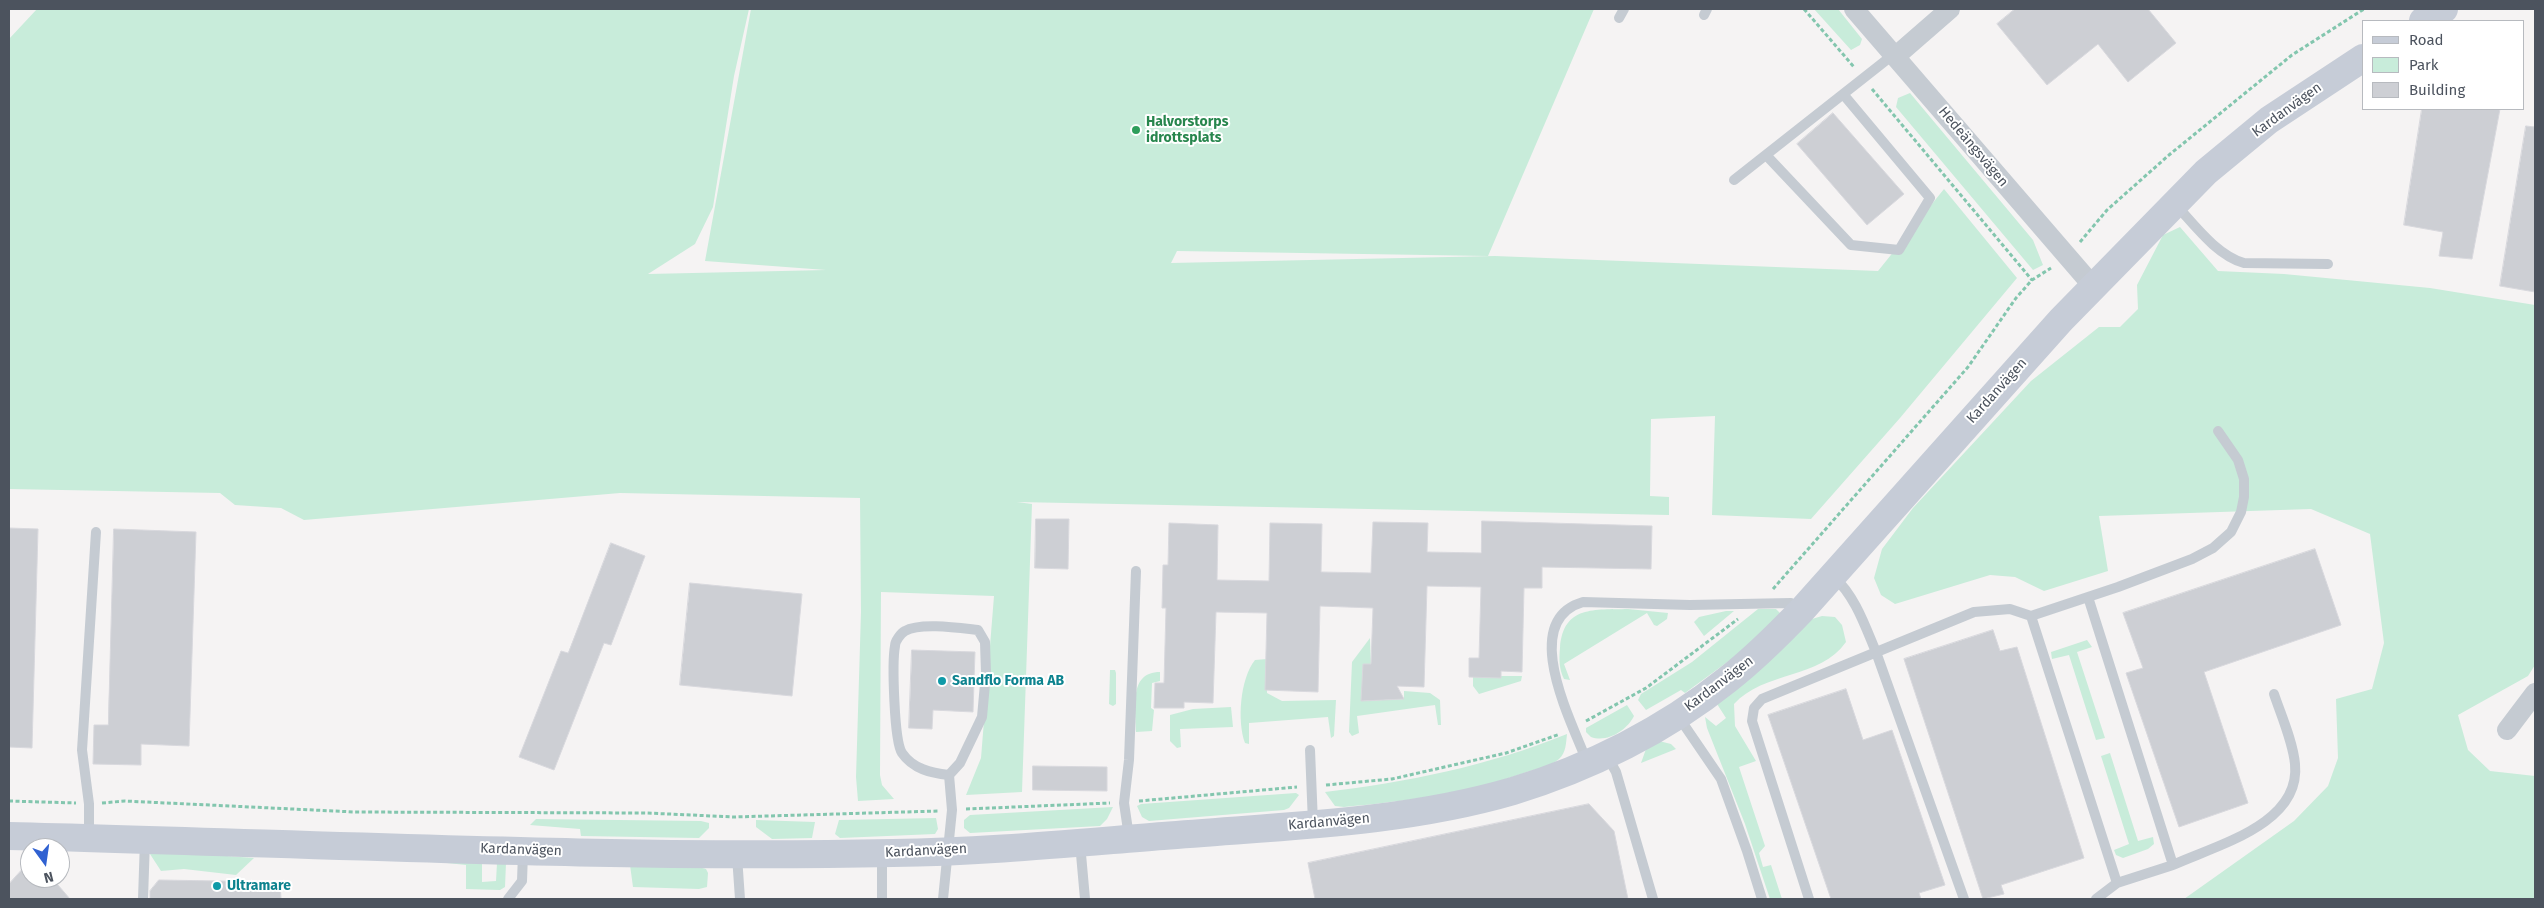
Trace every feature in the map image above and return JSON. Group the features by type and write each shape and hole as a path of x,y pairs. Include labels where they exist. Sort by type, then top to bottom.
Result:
{"street":[{"name":"Hedeängsvägen","path":"1854,9 2092,286"},
{"path":"1895,55 1950,9"},
{"path":"2425,20 2444,9"},
{"name":"Kardanvägen","path":"9,836 737,855 882,854 1129,839 1388,816 1453,807 1517,789 1597,759 1678,715 1725,683 1764,649 1802,610 2092,286 2174,203 2206,172 2269,120 2362,59"},
{"path":"2507,730 2535,693"}],"lane":[{"path":"1734,180 1895,55"},
{"path":"1766,155 1851,245 1899,250 1930,198 1843,94"},
{"path":"2174,203 2233,260 2244,263 2328,264"},
{"path":"1809,899 1752,721 1754,708 1762,699 1974,612 2010,609 2031,616 2192,559 2213,548 2231,532 2241,512 2244,478 2238,460 2218,431"},
{"path":"89,838 89,804 82,750 96,532"},
{"path":"1129,839 1124,803 1129,760 1136,571"},
{"path":"1833,576 1844,586 1865,624 1964,899"},
{"path":"2088,597 2173,865"},
{"path":"1653,899 1616,772 1597,759 1574,728 1553,674 1551,645 1558,621 1571,606 1584,602 1690,605 1791,603 1802,610"},
{"path":"2031,616 2117,883"},
{"path":"943,899 952,810 949,774 960,763 982,718 986,673 985,642 978,630 913,627 903,632 895,644 896,732 902,752 917,767 930,773 949,774"},
{"path":"2096,899 2117,883 2173,865 2264,824 2282,808 2294,786 2295,763 2274,694"},
{"path":"1678,715 1721,779 1748,851 1762,899"},
{"path":"1310,750 1313,823"},
{"path":"143,899 145,839"},
{"path":"1080,842 1085,899"},
{"path":"508,899 522,881 524,850"},
{"path":"882,854 882,899"},
{"path":"737,855 740,899"}],"path":[{"path":"1804,9 2032,280"},
{"path":"9,801 89,804 125,801 356,812 647,813 734,817 1124,803 1392,779 1506,754 1574,728 1646,688 1761,603 1968,366 2016,298 2032,280 2067,258 2107,210 2169,155 2292,55 2364,9"}],"green space":[{"path":"37,9 749,9 734,76 713,207 695,244 648,274 826,270 705,261 751,9 1594,9 1488,256 1177,251 1171,263 1495,256 1878,271 1944,189 2017,278 1900,418 1811,519 1712,515 1715,416 1651,419 1650,496 1669,497 1669,515 1017,502 1032,504 1022,792 966,795 981,758 994,596 881,592 880,775 882,785 894,799 858,801 856,777 861,612 860,498 620,493 304,520 281,508 235,505 220,493 9,489 9,39"},
{"path":"1814,9 1838,9 1862,39 1860,45 1851,50"},
{"path":"1910,93 2033,240 2043,265 2033,270 1896,107 1898,98"},
{"path":"2180,227 2218,271 2284,274 2430,288 2535,305 2535,665 2528,676 2458,715 2468,750 2490,771 2535,776 2535,899 2184,899 2294,821 2328,786 2338,758 2336,699 2372,689 2384,643 2370,534 2311,509 2099,516 2108,571 2044,591 2015,577 1990,575 1895,604 1881,595 1874,578 1882,549 1913,508 2031,381 2099,327 2120,327 2138,309 2137,285 2163,235"},
{"path":"1628,609 1668,613 1667,619 1657,626 1654,625 1647,613 1564,664 1570,680 1564,679 1560,668 1560,652 1562,634 1567,624 1574,617 1593,610"},
{"path":"1758,609 1776,609 1781,614 1741,652 1685,693 1681,690 1646,710 1638,700 1641,694 1692,662"},
{"path":"1734,611 1704,636 1694,622 1699,617"},
{"path":"1822,616 1835,617 1842,625 1846,642 1835,654 1822,663 1760,686 1746,693 1734,704 1735,726 1756,761 1739,767 1765,846 1759,853 1763,867 1771,865 1782,899 1770,899 1745,824 1707,728 1705,717 1716,726 1726,718 1717,704 1812,619"},
{"path":"1370,638 1371,666 1362,701 1404,699 1404,691 1430,693 1440,700 1441,725 1438,725 1435,705 1357,716 1359,733 1352,736 1349,732 1352,662"},
{"path":"2087,640 2092,647 2077,652 2105,738 2096,740 2069,655 2052,659 2051,652"},
{"path":"1267,659 1267,693 1282,701 1336,700 1334,736 1331,738 1328,717 1249,723 1249,744 1245,743 1241,723 1243,689 1250,668 1255,660"},
{"path":"1110,670 1115,670 1116,673 1116,704 1113,706 1109,704"},
{"path":"1160,672 1160,681 1152,683 1151,708 1154,710 1152,731 1136,732 1135,703 1138,685 1143,678"},
{"path":"1473,676 1522,676 1521,681 1479,694 1473,686"},
{"path":"1627,705 1634,716 1627,726 1616,734 1610,737 1597,738 1591,737 1586,732 1586,728"},
{"path":"1231,707 1233,727 1180,729 1181,747 1177,748 1170,741 1170,715 1193,709"},
{"path":"1567,734 1564,751 1555,762 1542,768 1479,786 1413,799 1344,807 1335,806 1325,792 1417,778 1478,764"},
{"path":"1659,741 1671,744 1676,749 1641,763 1646,749"},
{"path":"2110,753 2138,841 2153,837 2154,844 2148,849 2123,858 2116,855 2114,850 2129,844 2101,756"},
{"path":"1296,793 1299,795 1289,808 1284,810 1149,821 1142,817 1137,806 1141,804"},
{"path":"1113,807 1107,819 1100,826 970,833 964,828 964,820 970,815"},
{"path":"936,818 938,829 935,834 840,838 835,834 839,820"},
{"path":"536,819 701,821 709,823 709,828 699,838 581,836 580,829 530,825"},
{"path":"756,820 815,822 812,838 772,839 756,827"},
{"path":"160,851 254,858 236,875 184,869 161,871 150,854"},
{"path":"448,860 482,863 482,882 496,881 497,863 506,863 505,887 500,890 466,889 466,865 447,863"},
{"path":"630,865 699,867 706,869 708,873 707,887 699,889 633,887"}],"building":[{"path":"2015,9 2148,9 2176,43 2128,82 2098,44 2047,85 1997,24"},
{"path":"2422,110 2500,110 2472,259 2439,256 2443,232 2404,225"},
{"path":"1833,113 1904,194 1867,225 1797,144"},
{"path":"2526,126 2535,127 2535,292 2500,286"},
{"path":"1036,519 1069,519 1068,569 1035,568"},
{"path":"1482,521 1652,526 1651,569 1542,567 1542,588 1524,588 1522,672 1501,671 1501,678 1469,677 1469,658 1479,658 1481,587 1427,586 1424,687 1397,686 1404,699 1361,701 1363,664 1371,664 1373,608 1320,606 1318,692 1265,690 1267,613 1216,612 1213,703 1184,702 1184,708 1154,708 1155,683 1164,683 1166,608 1162,608 1163,565 1168,565 1169,523 1218,525 1217,580 1269,581 1270,523 1322,524 1321,572 1371,573 1373,522 1428,523 1427,552 1481,553"},
{"path":"9,528 38,529 32,748 9,747"},
{"path":"114,529 196,532 189,746 141,744 141,765 93,764 94,725 108,725"},
{"path":"611,543 645,556 611,645 604,643 554,770 519,757 561,651 568,653"},
{"path":"2315,549 2341,625 2204,672 2248,803 2179,827 2126,673 2143,668 2123,613"},
{"path":"690,583 802,594 792,696 680,685"},
{"path":"1993,630 2000,651 2017,647 2084,858 2001,885 2004,894 1983,899 1904,659"},
{"name":"Sandflo Forma AB","path":"912,650 975,652 973,712 933,710 932,729 909,728"},
{"path":"1846,689 1863,740 1892,730 1945,885 1919,893 1921,899 1831,899 1768,715"},
{"path":"1033,766 1107,767 1107,791 1033,790"},
{"path":"1589,804 1614,831 1628,899 1315,899 1308,863"},
{"path":"20,872 20,888 61,888 70,899 9,899 9,884"},
{"name":"Ultramare","path":"159,880 280,882 281,899 150,899 150,891"}],"place":[{"name":"Halvorstorps idrottsplats","path":"1136,130"},
{"name":"Sandflo Forma AB","path":"942,681"},
{"name":"Ultramare","path":"217,886"}]}
